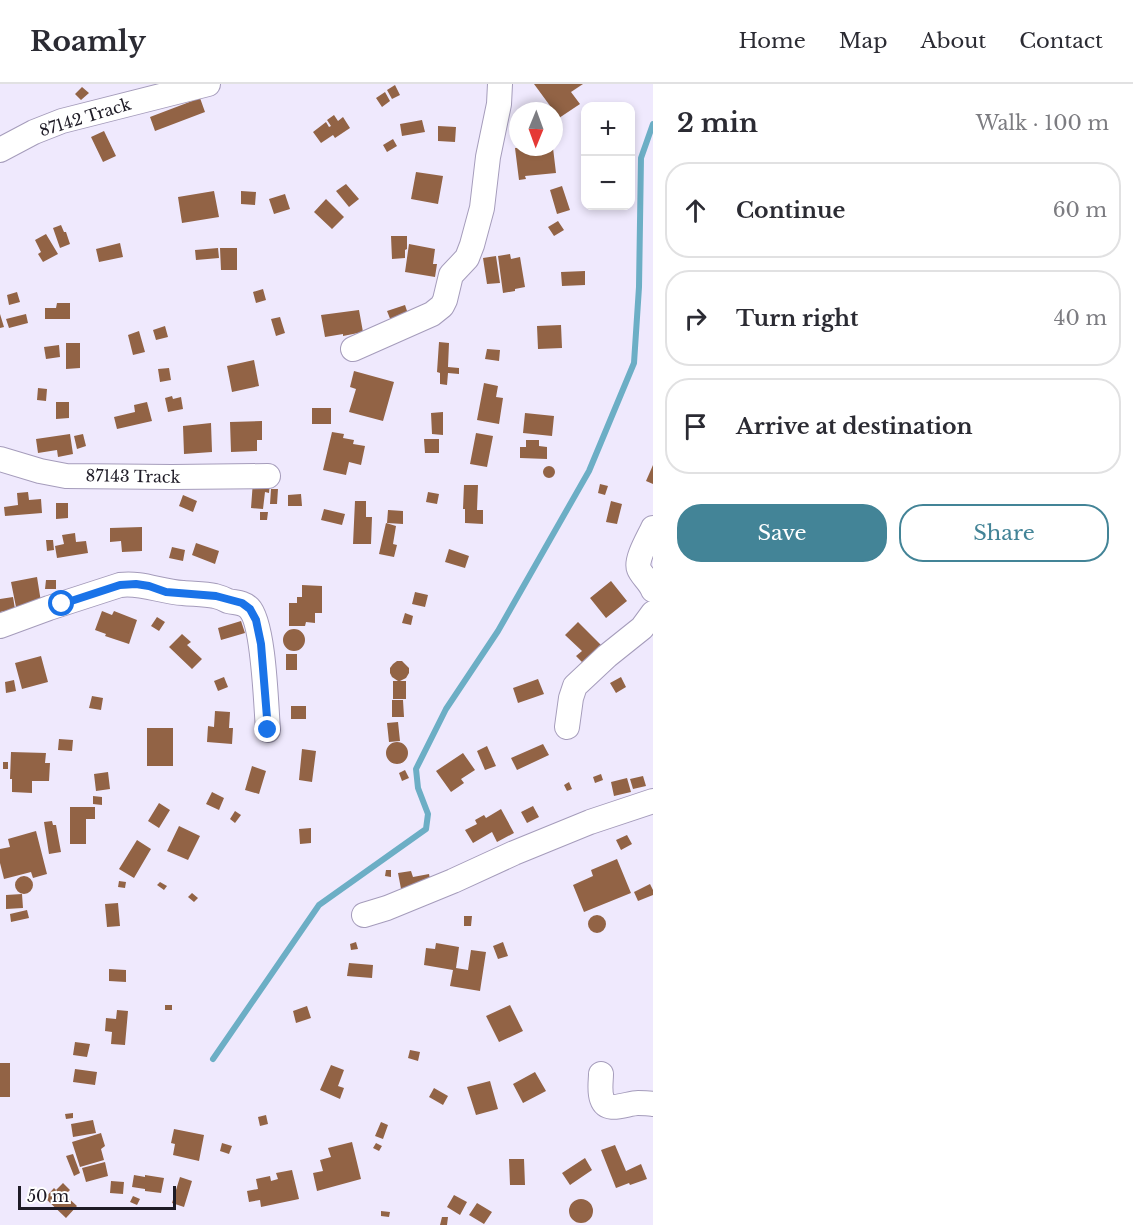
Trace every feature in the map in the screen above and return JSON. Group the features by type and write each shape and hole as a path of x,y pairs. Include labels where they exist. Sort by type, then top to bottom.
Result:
{"street":[{"name":"87142 Track","path":"0,150 34,132 62,121 206,84"},
{"path":"353,349 432,314 442,306 451,275 467,258 482,208 488,157 499,104 500,84"},
{"name":"87143 Track","path":"0,459 66,476 268,476"},
{"path":"653,528 638,561 639,570 653,590"},
{"path":"0,626 126,584 149,586 166,592 216,596 242,603 250,609 256,620 261,644 268,730"},
{"path":"567,727 575,686 642,628 653,613"},
{"path":"364,915 453,882 514,853 590,822 653,801"},
{"path":"601,1074 602,1098 607,1105 616,1107 637,1103 653,1104"}],"building":[{"path":"534,84 583,84 571,92 580,104 563,115 563,102 547,102"},
{"path":"395,85 400,95 392,99 387,90"},
{"path":"82,87 89,93 81,100 75,94"},
{"path":"385,92 390,101 382,107 376,98"},
{"path":"200,98 205,112 155,131 150,117"},
{"path":"334,115 338,121 343,117 350,128 335,138 333,135 321,143 313,132 326,122 329,127 331,126 327,120"},
{"path":"422,120 425,132 402,136 400,124"},
{"path":"438,126 456,127 455,142 438,141"},
{"path":"104,131 116,156 103,162 91,137"},
{"path":"393,139 397,146 387,152 383,145"},
{"path":"516,156 554,156 556,173 525,176 526,179 519,180"},
{"path":"416,172 443,176 438,204 411,199"},
{"path":"346,184 359,199 349,207 336,191"},
{"path":"562,186 570,210 557,214 550,190"},
{"path":"214,191 219,217 182,223 178,197"},
{"path":"241,191 256,192 255,205 241,204"},
{"path":"285,194 290,209 274,214 269,199"},
{"path":"326,199 344,217 332,229 314,212"},
{"path":"558,221 564,230 554,236 548,227"},
{"path":"61,225 70,244 60,248 53,228"},
{"path":"46,234 58,254 43,262 38,254 41,252 35,240"},
{"path":"391,236 407,236 405,258 392,259"},
{"path":"120,243 123,257 99,262 96,249"},
{"path":"409,244 435,249 433,264 437,264 435,277 405,272"},
{"path":"218,248 219,258 196,260 195,250"},
{"path":"220,248 237,248 237,270 221,270"},
{"path":"510,254 511,259 520,257 525,287 503,293 498,256"},
{"path":"496,256 500,283 487,284 483,258"},
{"path":"585,271 585,285 562,286 561,272"},
{"path":"263,289 266,300 256,303 253,292"},
{"path":"17,292 20,302 9,305 7,295"},
{"path":"57,303 70,303 70,319 45,319 45,308 56,308"},
{"path":"405,305 410,320 393,326 387,311"},
{"path":"359,310 363,332 325,337 321,315"},
{"path":"0,314 4,327 0,328"},
{"path":"26,314 28,323 9,328 6,319"},
{"path":"280,317 285,333 276,336 271,319"},
{"path":"561,325 562,348 538,349 537,326"},
{"path":"165,326 168,337 156,340 153,330"},
{"path":"139,331 145,352 133,355 128,335"},
{"path":"439,342 449,343 448,367 459,368 459,374 448,373 447,385 440,384 440,373 437,372"},
{"path":"66,343 80,343 80,368 66,369"},
{"path":"59,345 60,357 46,359 44,347"},
{"path":"487,349 500,350 499,361 485,359"},
{"path":"254,360 259,386 232,392 227,366"},
{"path":"169,368 171,380 160,382 158,369"},
{"path":"354,371 394,382 383,421 349,412 356,389 350,387"},
{"path":"484,383 498,386 496,397 503,398 499,424 477,420"},
{"path":"38,388 47,389 46,401 37,400"},
{"path":"172,396 173,399 181,397 183,409 168,412 165,398"},
{"path":"56,402 69,402 69,418 56,419"},
{"path":"147,402 152,421 117,429 114,417 135,412 134,405"},
{"path":"312,408 331,408 331,424 312,424"},
{"path":"443,412 443,435 432,434 431,413"},
{"path":"525,413 554,416 552,436 523,433"},
{"path":"262,421 262,440 257,440 257,451 231,452 230,422"},
{"path":"211,423 212,452 184,454 183,426"},
{"path":"332,432 344,434 343,438 354,440 353,444 365,446 361,465 349,462 346,475 323,470"},
{"path":"476,433 493,436 487,467 470,464"},
{"path":"70,434 73,454 58,457 57,450 38,453 36,439"},
{"path":"83,434 86,446 77,449 74,436"},
{"path":"424,439 439,439 439,453 425,453"},
{"path":"526,440 539,440 539,446 547,447 547,459 520,458 520,447 526,447"},
{"path":"653,465 653,484 646,481"},
{"path":"551,466 555,472 551,478 547,478 543,470"},
{"path":"253,481 270,482 269,493 265,492 263,509 251,508"},
{"path":"600,484 608,486 605,495 598,493"},
{"path":"464,485 478,485 477,510 483,510 483,524 465,523"},
{"path":"271,489 278,489 277,504 270,504"},
{"path":"28,492 29,500 41,499 42,513 5,516 4,507 18,505 17,493"},
{"path":"428,492 439,494 437,504 426,502"},
{"path":"301,494 302,506 288,506 288,495"},
{"path":"183,495 197,501 193,512 179,506"},
{"path":"355,501 366,501 366,517 372,517 371,544 353,544"},
{"path":"611,501 622,504 617,524 606,522"},
{"path":"56,503 68,503 68,518 56,519"},
{"path":"324,509 345,514 342,525 321,520"},
{"path":"388,510 403,511 403,524 387,523"},
{"path":"260,512 268,512 267,520 260,520"},
{"path":"386,523 396,526 393,544 397,545 394,557 379,554"},
{"path":"142,527 142,551 122,552 121,541 110,542 110,528"},
{"path":"75,533 76,542 86,541 88,553 57,558 55,546 64,544 62,535"},
{"path":"46,540 53,540 54,550 47,551"},
{"path":"196,543 219,551 215,564 192,555"},
{"path":"172,547 185,550 183,561 169,558"},
{"path":"449,549 469,556 465,568 445,562"},
{"path":"37,577 41,602 16,607 11,582"},
{"path":"46,580 56,580 56,589 45,589"},
{"path":"611,581 627,601 606,618 590,598"},
{"path":"302,585 322,586 322,613 315,613 315,623 306,622 305,626 289,626 289,603 297,603 297,597 302,597"},
{"path":"415,592 428,595 425,607 412,604"},
{"path":"13,597 15,609 0,612 0,599"},
{"path":"102,611 112,615 114,611 137,620 129,644 95,630"},
{"path":"405,613 413,616 411,625 402,623"},
{"path":"157,617 165,622 159,631 151,626"},
{"path":"241,621 245,633 221,640 218,628"},
{"path":"578,622 603,647 585,665 576,656 582,651 565,635"},
{"path":"294,629 302,632 305,640 302,648 294,651 286,648 283,640 286,632"},
{"path":"182,634 191,642 187,645 202,659 192,669 169,647"},
{"path":"286,654 297,654 297,670 286,670"},
{"path":"41,656 48,682 22,689 15,663"},
{"path":"397,661 402,661 409,668 406,678 400,681 406,681 406,699 393,699 393,681 398,681 392,677 390,668"},
{"path":"224,677 228,687 218,691 214,681"},
{"path":"621,677 626,687 616,693 610,683"},
{"path":"538,679 544,694 518,703 513,688"},
{"path":"14,680 16,691 6,693 5,682"},
{"path":"92,696 103,698 101,710 89,708"},
{"path":"392,700 403,700 404,717 392,717"},
{"path":"291,706 306,706 306,719 291,719"},
{"path":"215,711 230,712 229,728 233,728 232,744 207,742 208,726 214,727"},
{"path":"398,722 400,741 389,742 387,723"},
{"path":"147,728 173,728 173,766 147,766"},
{"path":"59,739 73,740 72,751 58,750"},
{"path":"397,742 405,745 408,753 405,761 397,764 389,761 386,753 389,745"},
{"path":"543,744 549,755 517,770 511,758"},
{"path":"487,746 496,766 485,770 477,751"},
{"path":"302,749 316,751 312,782 299,780"},
{"path":"11,752 46,753 45,763 50,763 49,781 32,781 32,793 12,792"},
{"path":"463,753 475,770 461,779 464,783 451,792 436,771"},
{"path":"3,762 8,762 8,769 3,769"},
{"path":"252,766 266,771 259,794 245,790"},
{"path":"405,770 409,778 402,781 399,773"},
{"path":"108,772 110,789 96,791 94,774"},
{"path":"601,774 603,780 595,783 593,777"},
{"path":"643,776 646,786 633,789 630,779"},
{"path":"627,778 631,792 614,796 611,782"},
{"path":"569,782 572,789 567,791 564,785"},
{"path":"212,792 224,798 219,810 206,804"},
{"path":"93,796 102,797 102,805 93,804"},
{"path":"159,803 170,810 159,828 148,821"},
{"path":"533,806 539,817 527,823 521,812"},
{"path":"70,807 95,807 95,819 86,819 86,844 70,844"},
{"path":"501,809 514,833 497,842 492,832 473,843 465,830 477,824 475,820 484,815 486,818"},
{"path":"235,811 241,815 235,823 230,819"},
{"path":"52,821 53,825 56,825 61,852 49,854 44,822"},
{"path":"179,826 200,836 188,860 167,851"},
{"path":"311,828 311,843 300,844 299,829"},
{"path":"36,831 47,874 33,878 31,872 4,879 0,863 0,849 10,847 8,839"},
{"path":"627,835 632,844 621,850 616,840"},
{"path":"137,840 151,849 134,878 119,869"},
{"path":"617,859 631,893 584,912 573,885 593,876 591,870"},
{"path":"386,870 391,870 391,877 385,876"},
{"path":"411,871 413,877 429,874 431,884 402,894 398,873"},
{"path":"20,876 28,876 33,881 31,892 20,894 15,889 15,881"},
{"path":"119,881 126,882 125,888 118,887"},
{"path":"160,882 167,886 164,890 157,885"},
{"path":"650,884 653,895 638,901 634,892"},
{"path":"192,893 198,898 194,902 188,897"},
{"path":"22,894 23,908 6,909 6,895"},
{"path":"118,903 120,926 107,927 105,904"},
{"path":"27,910 29,918 11,922 10,914"},
{"path":"597,915 603,918 606,924 603,930 597,933 591,930 588,924 591,918"},
{"path":"464,916 472,916 471,926 464,926"},
{"path":"356,942 358,949 351,950 350,944"},
{"path":"503,942 508,956 498,959 493,946"},
{"path":"436,943 459,947 456,968 468,970 471,950 486,952 480,991 450,986 453,970 424,965 426,948 435,949"},
{"path":"349,963 373,965 372,978 347,976"},
{"path":"109,969 126,970 126,982 109,981"},
{"path":"165,1005 172,1005 172,1010 165,1010"},
{"path":"510,1005 523,1031 499,1042 486,1016"},
{"path":"307,1006 311,1018 296,1023 293,1011"},
{"path":"117,1010 128,1011 125,1045 111,1044 112,1032 105,1031 106,1018 116,1019"},
{"path":"75,1042 90,1044 87,1057 73,1055"},
{"path":"410,1050 420,1052 418,1061 408,1058"},
{"path":"0,1063 10,1063 10,1097 0,1097"},
{"path":"331,1065 344,1070 338,1086 344,1088 340,1099 320,1090"},
{"path":"75,1069 97,1072 95,1085 73,1082"},
{"path":"535,1072 546,1091 523,1103 513,1084"},
{"path":"490,1081 498,1109 476,1115 467,1087"},
{"path":"434,1088 448,1096 443,1105 429,1097"},
{"path":"73,1113 73,1118 66,1119 65,1114"},
{"path":"266,1115 268,1124 260,1126 258,1117"},
{"path":"93,1120 96,1133 73,1137 71,1124"},
{"path":"381,1122 388,1125 383,1139 375,1136"},
{"path":"174,1129 204,1135 199,1161 173,1155 175,1144 171,1143"},
{"path":"101,1133 105,1146 101,1149 104,1160 80,1167 72,1142"},
{"path":"352,1142 361,1179 317,1191 313,1173 323,1171 320,1160 331,1157 328,1148"},
{"path":"222,1143 232,1146 229,1154 220,1151"},
{"path":"376,1143 382,1146 379,1151 373,1148"},
{"path":"615,1145 626,1171 641,1164 647,1179 616,1188 601,1150"},
{"path":"73,1154 80,1173 74,1176 66,1156"},
{"path":"585,1158 592,1170 570,1185 562,1173"},
{"path":"509,1159 524,1159 525,1185 510,1185"},
{"path":"105,1162 108,1176 86,1182 82,1168"},
{"path":"292,1170 299,1199 261,1207 260,1200 249,1202 247,1191 258,1189 256,1179 270,1176 271,1181 278,1179 276,1173"},
{"path":"134,1175 164,1178 161,1193 132,1187"},
{"path":"180,1177 192,1181 184,1207 172,1203"},
{"path":"111,1181 124,1182 123,1194 110,1193"},
{"path":"63,1183 70,1190 65,1195 77,1206 66,1218 45,1198 54,1188 56,1190"},
{"path":"454,1195 467,1202 460,1215 447,1207"},
{"path":"133,1196 140,1199 137,1205 130,1202"},
{"path":"581,1199 586,1200 592,1206 592,1216 586,1222 581,1223 576,1222 570,1216 569,1211 570,1206 576,1200"},
{"path":"477,1203 492,1212 484,1224 469,1215"},
{"path":"381,1211 390,1212 389,1217 381,1216"},
{"path":"442,1217 448,1217 447,1225 440,1225"}],"waterway":[{"path":"213,1059 319,905 426,829 428,814 418,788 416,769 446,709 498,631 589,471 634,363 639,287 641,158 653,124"}],"route":[{"path":"62,604 126,584 149,586 166,592 216,596 242,603 250,609 256,620 261,644 268,730"}]}
